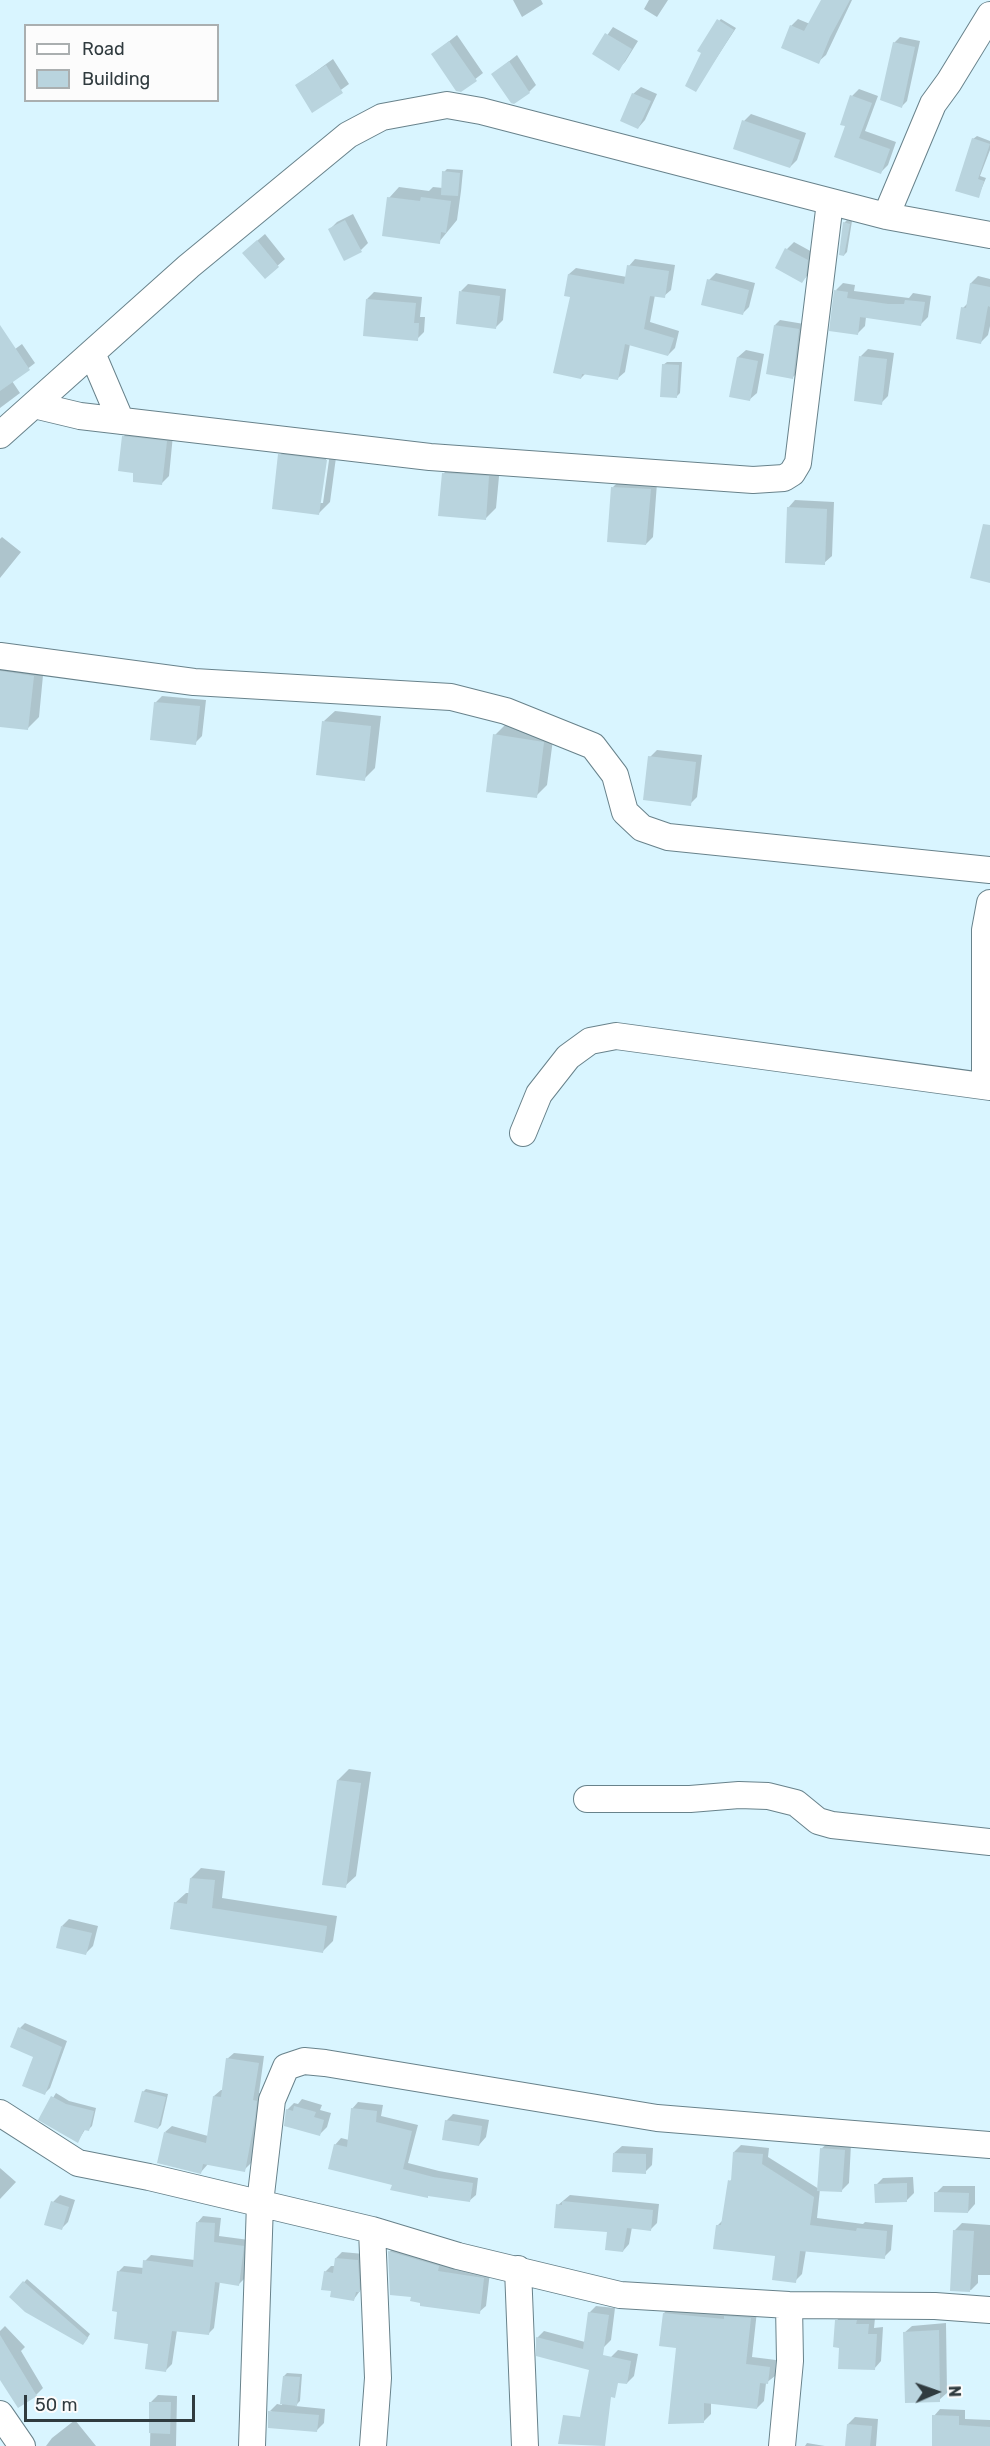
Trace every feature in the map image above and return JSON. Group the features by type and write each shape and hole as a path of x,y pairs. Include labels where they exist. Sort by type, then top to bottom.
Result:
{"street":[{"path":"886,216 933,104 990,15"},
{"path":"0,435 189,266 348,135 382,117 447,105 481,111 886,216 990,235"},
{"path":"34,405 81,416 430,457 753,480 784,478 792,473 798,463 830,202"},
{"path":"92,353 121,421"},
{"path":"0,656 194,682 451,697 506,711 593,746 615,775 624,812 642,828 668,837 990,870"},
{"path":"524,1133 539,1095 568,1057 590,1041 616,1036 987,1086 985,930 990,903"},
{"path":"587,1799 768,1796 796,1803 818,1821 832,1825 990,1842"},
{"path":"252,2446 260,2203 272,2100 286,2067 304,2061 325,2062 657,2118 990,2145"},
{"path":"6,2126 78,2163 372,2230 458,2256 620,2295 789,2306 935,2306 990,2310"},
{"path":"372,2230 378,2378 373,2446"},
{"path":"518,2269 525,2446"},
{"path":"782,2446 790,2361 789,2306"},
{"path":"0,2414 22,2446"}],"building":[{"path":"821,0 850,0 830,37 819,64 781,48 790,25 804,31"},
{"path":"717,19 734,30 696,92 685,86 701,53 697,51"},
{"path":"605,33 632,49 619,71 592,54"},
{"path":"449,41 477,81 461,92 456,91 431,54"},
{"path":"893,42 915,47 902,108 880,100"},
{"path":"509,61 530,93 514,104 491,74"},
{"path":"326,65 343,93 312,113 295,85"},
{"path":"632,93 651,101 638,129 620,121"},
{"path":"850,95 872,103 859,138 890,149 881,174 834,157 845,126 840,125"},
{"path":"742,120 800,140 790,168 733,149"},
{"path":"972,138 990,144 978,179 984,181 979,198 955,191"},
{"path":"442,171 460,173 458,196 441,195"},
{"path":"387,197 420,201 421,197 451,201 446,233 441,232 440,244 382,236"},
{"path":"345,220 362,252 344,261 328,229"},
{"path":"843,222 850,224 844,256 839,255"},
{"path":"257,240 279,267 265,279 242,253"},
{"path":"785,248 808,260 806,277 802,283 775,268"},
{"path":"627,265 669,271 665,298 650,296 644,329 674,338 668,356 625,344 618,380 582,374 581,379 553,373 570,297 564,296 568,274 624,284"},
{"path":"707,279 749,290 743,315 701,305"},
{"path":"970,283 990,287 990,307 988,306 981,344 956,339 961,307 966,308"},
{"path":"834,290 848,292 847,298 888,304 904,304 905,300 925,302 921,326 860,317 858,335 829,331"},
{"path":"459,291 500,296 496,329 456,324"},
{"path":"366,299 416,303 414,323 419,323 418,341 363,336"},
{"path":"0,325 30,370 0,391"},
{"path":"774,325 799,329 793,379 766,374"},
{"path":"859,356 887,359 882,405 854,401"},
{"path":"737,357 758,361 750,401 729,397"},
{"path":"662,364 679,365 677,398 660,397"},
{"path":"122,436 167,441 162,485 133,482 133,473 118,471"},
{"path":"278,454 327,460 319,515 272,509"},
{"path":"442,473 489,476 486,520 438,516"},
{"path":"611,487 651,489 646,545 607,542"},
{"path":"787,507 827,509 825,565 785,563"},
{"path":"983,524 990,525 990,583 970,578"},
{"path":"0,671 34,676 28,730 0,727"},
{"path":"154,702 200,706 196,745 150,740"},
{"path":"322,721 371,726 365,781 316,775"},
{"path":"493,734 544,742 537,798 486,792"},
{"path":"648,756 696,762 691,806 643,800"},
{"path":"337,1780 361,1783 346,1888 322,1885"},
{"path":"190,1878 215,1880 212,1908 327,1926 323,1953 170,1929 174,1902 187,1904"},
{"path":"61,1926 92,1933 86,1955 56,1948"},
{"path":"18,2027 62,2047 45,2095 22,2086 33,2057 10,2047"},
{"path":"226,2058 259,2063 253,2100 257,2101 255,2118 245,2172 203,2164 201,2174 157,2163 164,2132 206,2143 213,2096 221,2097"},
{"path":"142,2091 166,2097 158,2129 134,2122"},
{"path":"51,2096 66,2104 94,2111 89,2131 84,2130 78,2143 38,2120"},
{"path":"294,2106 316,2112 314,2117 324,2120 320,2136 284,2126 286,2109 293,2111"},
{"path":"351,2108 377,2111 376,2122 412,2131 403,2169 433,2177 473,2183 470,2202 428,2196 428,2198 390,2190 392,2185 328,2169 334,2144 347,2147"},
{"path":"445,2120 482,2126 479,2146 442,2140"},
{"path":"820,2148 845,2150 842,2192 817,2191"},
{"path":"733,2152 763,2154 762,2164 814,2197 810,2225 856,2231 857,2228 887,2231 885,2259 800,2251 796,2283 772,2280 775,2256 713,2249 716,2225 721,2225 728,2180 731,2181"},
{"path":"613,2153 646,2154 646,2174 612,2172"},
{"path":"907,2183 907,2202 875,2203 874,2184"},
{"path":"934,2192 969,2193 968,2213 934,2212"},
{"path":"51,2201 69,2207 62,2230 44,2225"},
{"path":"562,2201 653,2210 651,2231 627,2228 623,2252 605,2250 607,2232 554,2228 556,2204 562,2205"},
{"path":"196,2222 215,2223 214,2242 244,2246 239,2286 215,2282 209,2335 172,2331 166,2372 145,2369 148,2344 114,2339 117,2312 112,2311 117,2271 142,2274 143,2260 193,2267"},
{"path":"953,2230 974,2231 970,2292 950,2291"},
{"path":"388,2251 439,2266 438,2271 484,2278 480,2314 420,2306 420,2303 410,2301 411,2297 390,2295"},
{"path":"335,2258 358,2260 360,2292 356,2292 354,2301 330,2297 331,2291 321,2290 324,2271 333,2273"},
{"path":"23,2281 88,2338 83,2345 25,2312 9,2297"},
{"path":"588,2312 609,2315 603,2355 631,2361 627,2384 618,2383 615,2398 611,2397 605,2446 558,2444 563,2415 580,2417 589,2370 536,2356 536,2337 583,2349"},
{"path":"663,2313 724,2319 724,2316 751,2318 746,2364 770,2367 768,2384 760,2383 757,2409 704,2403 704,2423 668,2424 676,2348 659,2346"},
{"path":"835,2320 857,2320 856,2324 869,2324 868,2334 877,2334 875,2370 838,2369 839,2348 833,2347"},
{"path":"939,2330 940,2402 905,2403 903,2332"},
{"path":"0,2335 37,2396 18,2408 0,2380"},
{"path":"283,2376 300,2377 297,2406 280,2404"},
{"path":"149,2402 171,2402 170,2434 149,2433"},
{"path":"268,2411 319,2415 317,2432 268,2428"},
{"path":"932,2415 959,2416 959,2425 990,2427 990,2446 932,2446"},
{"path":"847,2424 872,2426 870,2446 845,2446"}]}
